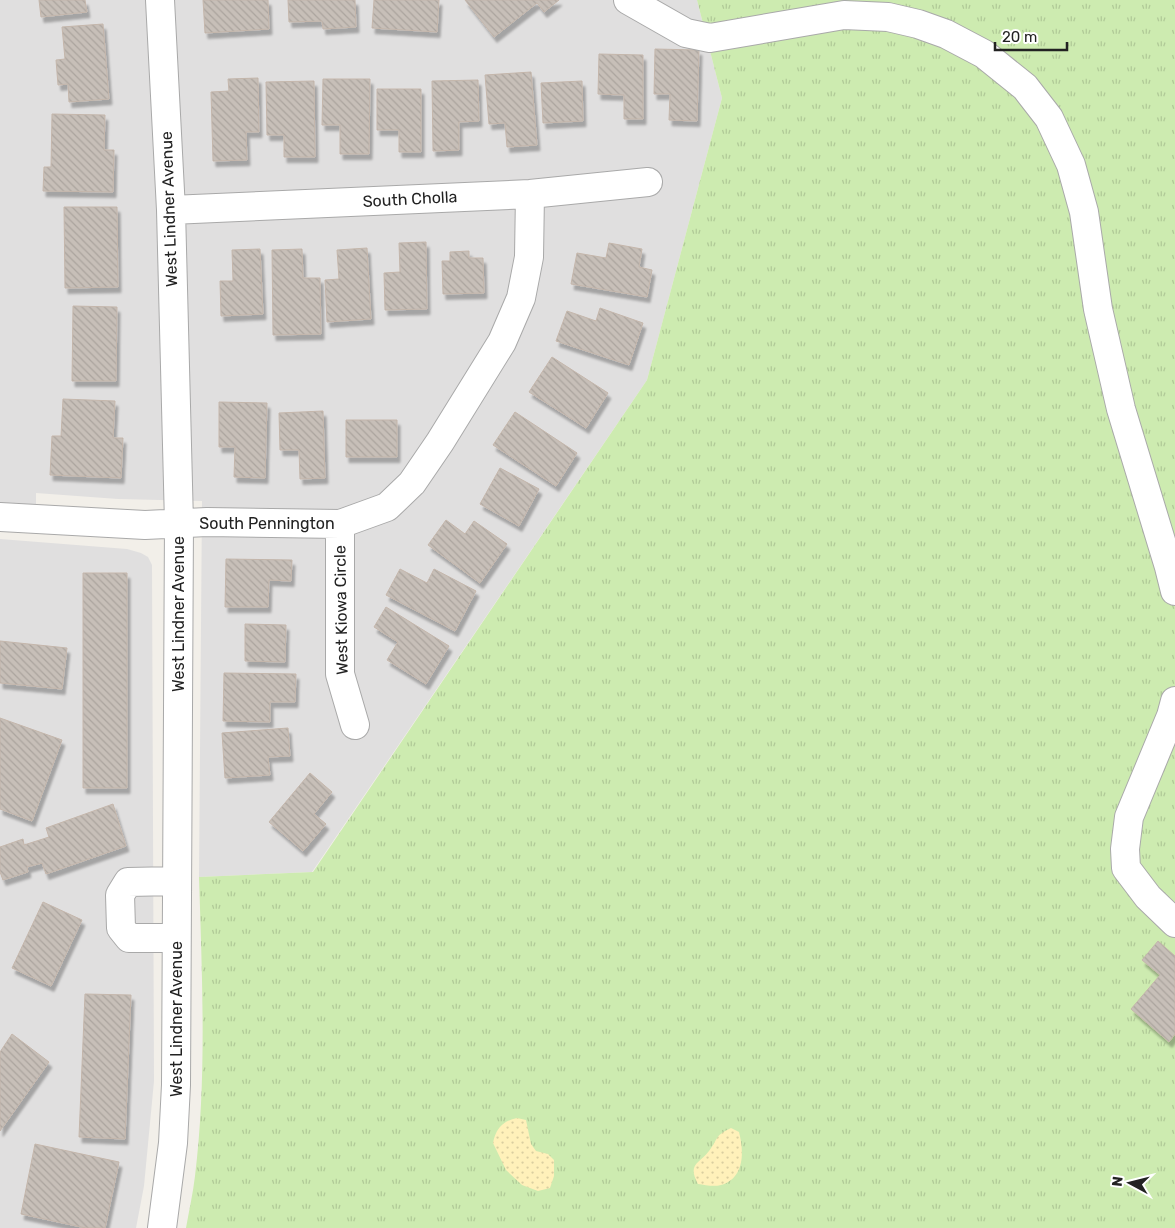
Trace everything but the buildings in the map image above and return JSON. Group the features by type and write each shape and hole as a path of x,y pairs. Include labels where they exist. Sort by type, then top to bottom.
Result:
{"street":[{"name":"West Lindner Avenue","path":"160,0 170,210 179,523 176,1085 173,1143 162,1228"},
{"path":"628,0 686,34 710,38 844,14 888,17 918,24 958,40 984,54 1025,87 1049,118 1071,165 1084,212 1098,309 1121,409 1175,591"},
{"name":"South Cholla","path":"170,210 530,194 648,182"},
{"name":"South Pennington","path":"0,516 145,525 207,522 340,524 387,507 412,482 440,442 502,342 521,298 529,257 530,194"},
{"name":"West Kiowa Circle","path":"340,524 340,674 355,724"},
{"path":"1175,701 1171,716 1129,817 1125,848 1126,868 1148,897 1175,923"},
{"path":"176,881 128,882 120,895 121,928 129,938 176,938"}],"shaded area":[{"path":"0,0 697,0 722,98 647,380 312,872 199,877 202,501 118,499 36,493 36,519 0,517"},
{"path":"0,539 127,549 148,557 152,565 154,1081 144,1186 136,1228 0,1228"}],"green space":[{"path":"697,0 1175,0 1175,1228 186,1228 195,1176 201,1102 203,1027 199,877 313,872 647,380 722,98"}],"sand":[{"path":"517,1118 526,1120 531,1144 536,1151 548,1154 554,1160 554,1176 550,1188 538,1191 522,1185 506,1170 493,1143 496,1133 501,1126"},
{"path":"731,1128 739,1132 741,1139 742,1155 739,1170 729,1181 721,1185 698,1184 694,1168 709,1151 719,1135"}]}
